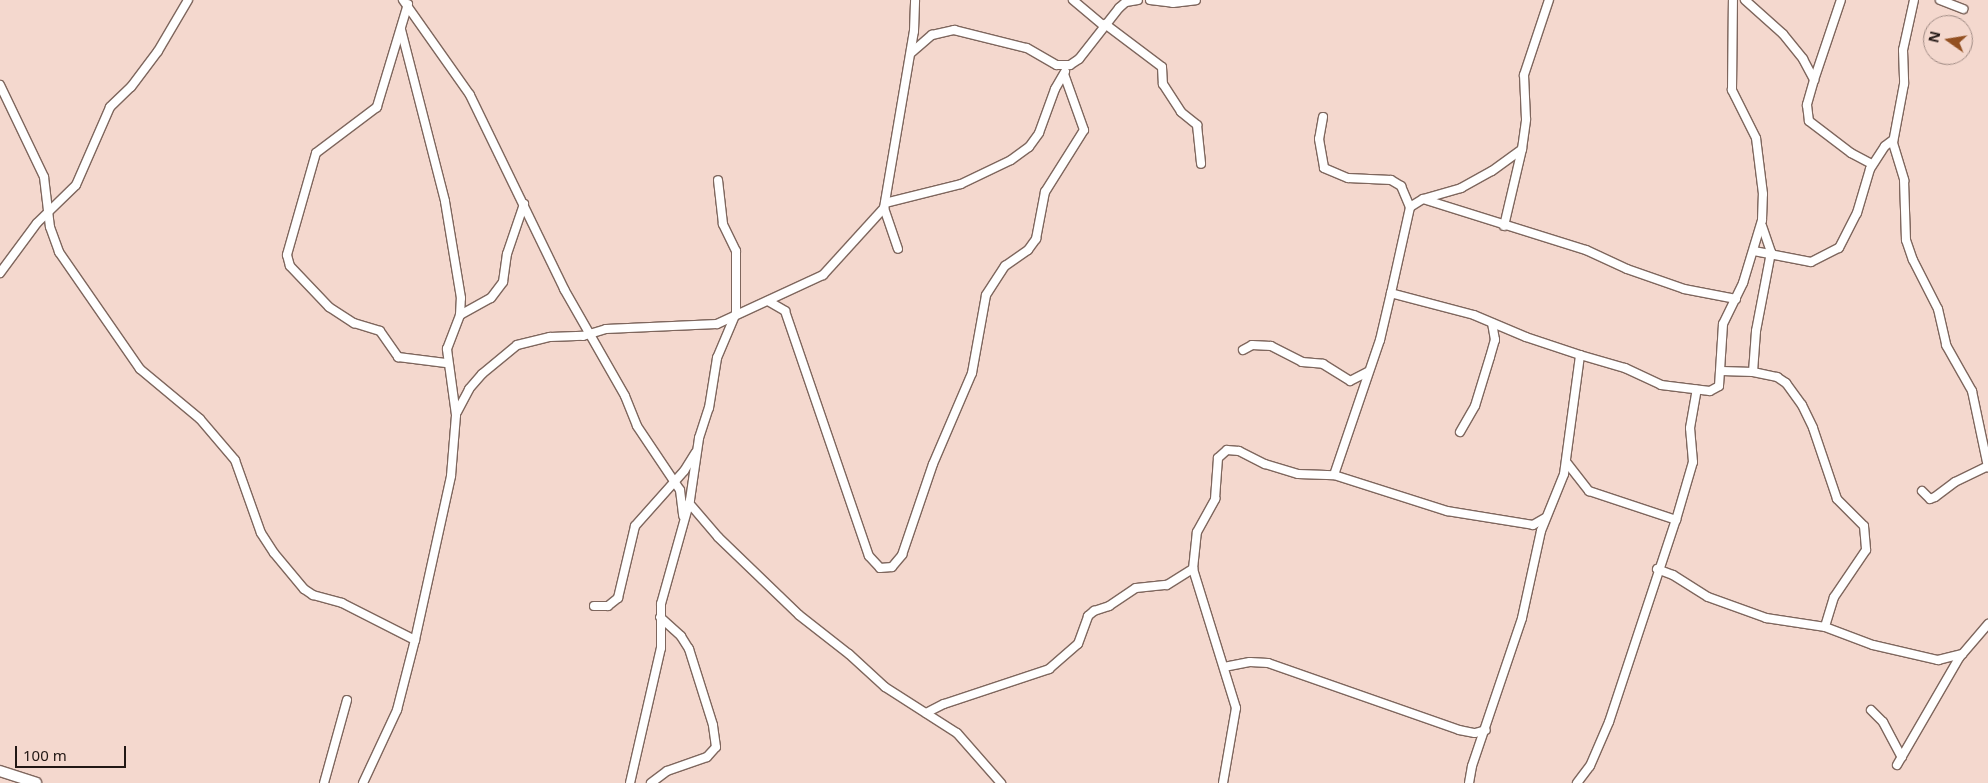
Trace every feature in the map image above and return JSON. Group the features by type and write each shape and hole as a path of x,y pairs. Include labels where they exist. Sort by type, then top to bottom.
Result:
{"street":[{"path":"0,273 48,212 76,184 110,107 131,87 158,51 188,0"},
{"path":"898,249 885,205 910,55 915,0"},
{"path":"1073,0 1104,25 1162,66 1163,84 1181,112 1197,125 1201,164"},
{"path":"456,415 469,389 482,374 517,346 550,337 589,334 606,329 705,326 768,301 823,275 885,205 961,184 1029,147 1039,133 1064,74 1070,65 1080,59 1104,25 1126,2 1138,0"},
{"path":"1150,0 1173,4 1194,0"},
{"path":"1504,226 1522,149 1526,119 1524,75 1549,0"},
{"path":"1391,293 1492,323 1580,355 1625,368 1661,385 1697,390 1716,390 1722,371 1723,324 1736,299 1762,226 1763,194 1756,138 1732,90 1733,0"},
{"path":"1745,0 1792,44 1814,80"},
{"path":"1841,0 1807,104 1809,121 1851,153 1872,164"},
{"path":"1914,0 1903,50 1904,84 1894,140 1904,180 1909,252 1938,309 1946,345 1972,391 1988,466 1955,482 1930,499 1922,491"},
{"path":"1940,0 1963,9"},
{"path":"407,2 401,30 377,107 316,152 287,255 290,266 329,307 354,323 380,331 398,357 446,363"},
{"path":"407,2 470,95 487,135 589,334 625,396 637,426 675,482 683,502 683,522"},
{"path":"363,783 397,710 415,640 451,476 456,415 454,390 446,363 447,349 460,315 461,298 445,201 401,30"},
{"path":"910,55 932,35 954,30 1026,48 1057,65 1070,65"},
{"path":"768,301 785,311 869,556 880,568 892,567 902,556 933,464 972,373 986,295 1005,266 1028,250 1036,239 1045,192 1084,130 1064,74"},
{"path":"0,84 44,177 48,212 59,252 91,296 112,334 140,369 200,419 235,460 261,532 288,571 313,595 344,604 415,640"},
{"path":"1323,117 1319,139 1324,168 1348,178 1391,180 1401,186 1410,207 1391,293 1368,372 1334,475"},
{"path":"1754,251 1811,262 1839,248 1856,213 1872,164 1885,146 1894,140"},
{"path":"1410,207 1422,200 1461,188 1492,171 1522,149"},
{"path":"630,783 640,729 661,648 661,604 690,503 697,450 717,358 736,313 736,251 723,224 718,180"},
{"path":"1422,200 1586,250 1627,269 1684,289 1736,299"},
{"path":"460,315 491,298 503,282 507,254 524,204"},
{"path":"1753,372 1756,331 1770,255 1770,244 1762,226"},
{"path":"1460,432 1475,406 1488,364 1495,340 1492,323"},
{"path":"1243,350 1252,345 1271,346 1302,362 1324,364 1350,381 1368,372"},
{"path":"1469,783 1472,766 1486,730 1522,618 1546,516 1567,463 1580,355"},
{"path":"1722,371 1753,372 1776,377 1786,382 1802,405 1817,439 1837,499 1864,526 1866,550 1834,598 1824,627"},
{"path":"1578,783 1590,766 1609,722 1657,569 1676,520 1693,462 1690,428 1697,390"},
{"path":"594,606 608,606 618,598 635,526 675,482 697,450"},
{"path":"1223,783 1236,708 1193,569 1197,532 1213,505 1218,458 1227,450 1239,451 1265,464 1298,474 1334,475 1447,511 1533,525 1546,516"},
{"path":"1567,463 1589,490 1676,520"},
{"path":"690,503 718,537 799,615 885,687 957,733 1001,783"},
{"path":"926,713 944,704 1049,669 1078,644 1088,616 1094,611 1109,606 1136,588 1167,585 1193,569"},
{"path":"1657,569 1730,606 1766,618 1810,627 1824,627 1873,645 1938,660 1962,654"},
{"path":"651,783 667,771 707,757 716,746 709,712 689,649 682,636 660,617"},
{"path":"1897,765 1962,654 1988,624"},
{"path":"1224,667 1250,662 1268,663 1459,730 1475,733 1486,730"},
{"path":"324,783 347,700"},
{"path":"1871,710 1884,722 1902,757"},
{"path":"0,771 36,783"}]}
